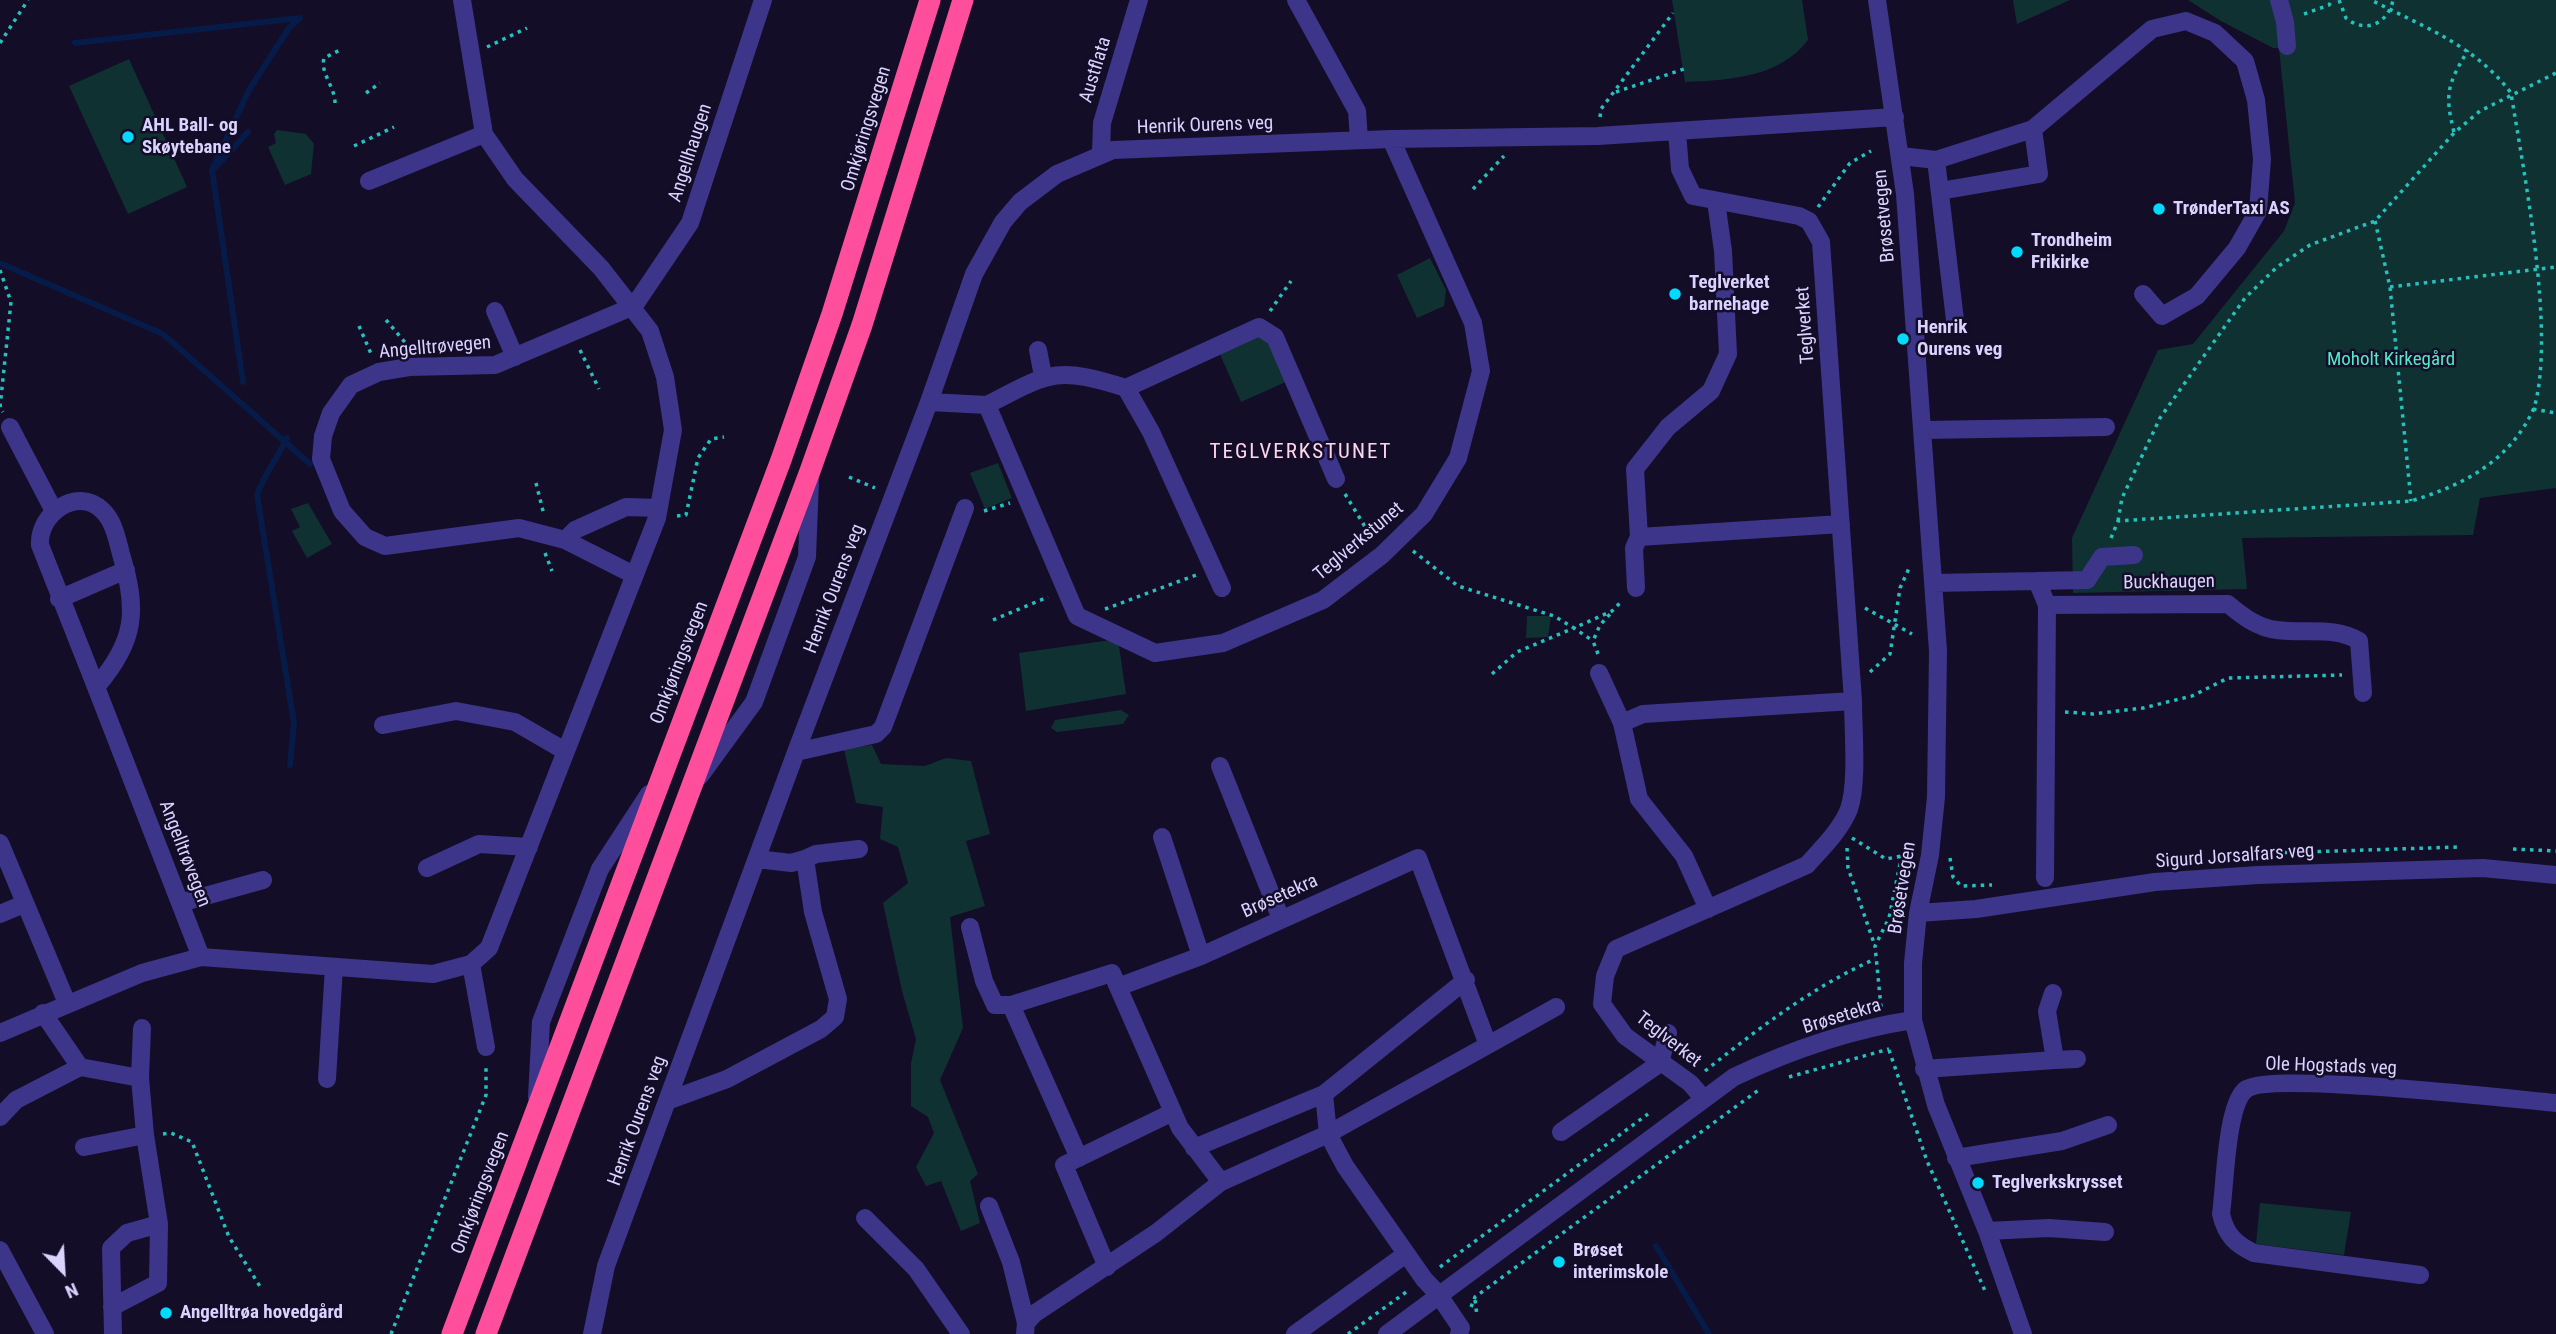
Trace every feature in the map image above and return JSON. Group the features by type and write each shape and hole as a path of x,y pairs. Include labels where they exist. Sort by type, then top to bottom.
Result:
{"highway":[{"name":"Omkjøringsvegen","path":"452,1334 832,314 930,0"},
{"path":"486,1334 810,471 870,299 963,0"}],"street":[{"path":"0,1033 142,973 201,957 433,974 471,964 489,948 658,513 673,430 665,377 650,331 634,306 515,179 484,134 462,0"},
{"name":"Angellhaugen","path":"634,306 690,223 763,0"},
{"name":"Austflata","path":"1101,153 1102,123 1139,0"},
{"path":"1296,0 1357,111 1359,141"},
{"name":"Brøsetvegen","path":"1877,0 1901,156 1924,430 1938,651 1937,763 1930,855 1918,914 1913,963 1913,1020 1924,1069 1956,1158 1987,1231 2023,1334"},
{"path":"2279,0 2287,46"},
{"path":"1901,156 1936,160 2033,129 2152,29 2186,21 2215,33 2245,61 2256,100 2262,159 2258,211 2237,248 2197,296 2162,316 2143,294"},
{"name":"Henrik Ourens veg","path":"592,1334 606,1266 974,274 1003,222 1036,188 1057,174 1101,153 1391,139 1598,136 1895,117"},
{"path":"1940,191 2039,174 2033,129"},
{"path":"1677,131 1680,169 1693,196 1799,216 1809,221"},
{"path":"369,181 484,134"},
{"name":"Teglverkstunet","path":"987,405 1077,616 1155,653 1223,643 1322,600 1382,555 1424,514 1458,458 1481,371 1473,323 1439,241 1391,139"},
{"path":"1936,160 1955,320"},
{"path":"1636,587 1634,548 1639,537 1635,469 1668,427 1711,391 1728,354 1723,251 1716,201"},
{"name":"Teglverket","path":"1704,1099 1690,1083 1625,1036 1602,1004 1605,976 1616,949 1807,866 1829,841 1849,809 1853,770 1853,694 1847,592 1821,242 1809,221"},
{"name":"Angelltrøvegen","path":"634,306 495,365 409,367 379,372 351,385 331,413 323,436 321,459 342,510 365,537 385,546 519,528 565,540 634,575"},
{"path":"495,310 516,357"},
{"path":"929,401 987,405 1043,376 1082,374 1126,388 1259,327 1275,337 1336,479"},
{"path":"1038,350 1043,376"},
{"path":"1126,388 1151,432 1222,588"},
{"path":"10,427 54,511 77,502 88,503 102,510 114,527 133,608 130,632 120,653 96,687"},
{"path":"1924,430 2106,427"},
{"path":"565,540 575,530 626,507 658,513"},
{"path":"796,752 876,734 883,727 965,508"},
{"name":"Angelltrøvegen","path":"54,511 41,527 41,553 201,957"},
{"path":"1639,537 1841,524"},
{"path":"1933,583 2087,580 2102,557 2134,555"},
{"path":"60,599 126,570"},
{"path":"2037,581 2047,605 2045,878"},
{"name":"Buckhaugen","path":"2047,605 2228,604 2246,619 2274,630 2346,633 2360,641 2363,693"},
{"path":"1599,673 1622,723 1639,799 1684,856 1708,909"},
{"path":"1622,723 1643,714 1853,694"},
{"path":"383,725 456,710 515,722 565,751"},
{"path":"1220,766 1281,919"},
{"path":"1162,837 1201,956"},
{"path":"0,843 67,1003"},
{"path":"427,868 479,844 528,847"},
{"path":"757,859 791,863 816,854 859,849"},
{"name":"Brøsetekra","path":"1118,987 1201,956 1418,858 1466,980 1488,1045"},
{"path":"667,1101 727,1079 764,1056 821,1029 835,1017 838,999 813,912 805,859"},
{"name":"Sigurd Jorsalfars veg","path":"1918,914 1976,909 2155,882 2258,875 2483,868 2556,875"},
{"path":"180,902 263,880"},
{"path":"0,914 24,904"},
{"path":"970,928 984,981 995,1005 1011,1005 1112,973 1173,1112 1194,1148 1221,1182"},
{"path":"471,964 486,1047"},
{"path":"327,1079 334,967"},
{"path":"1194,1148 1324,1094 1466,980"},
{"path":"2053,993 2047,1011 2055,1060"},
{"path":"1011,1005 1079,1158"},
{"path":"1025,1329 1034,1314 1156,1233 1221,1182 1328,1134 1556,1007"},
{"path":"43,1013 80,1067"},
{"name":"Brøsetekra","path":"1387,1334 1734,1077 1764,1063 1884,1024 1913,1020"},
{"path":"112,1307 158,1283 159,1224 145,1135 141,1078 142,1028"},
{"path":"1561,1132 1660,1063 1668,1033"},
{"path":"1924,1069 2077,1059"},
{"path":"0,1117 16,1100 80,1067 141,1078"},
{"name":"Ole Hogstads veg","path":"2420,1275 2254,1254 2232,1239 2224,1229 2221,1214 2232,1124 2241,1094 2254,1085 2306,1083 2556,1102"},
{"path":"1324,1094 1328,1134 1345,1166 1424,1279 1438,1294 1460,1331"},
{"path":"1107,1267 1064,1165 1173,1112"},
{"path":"1956,1158 2062,1141 2108,1125"},
{"path":"84,1147 145,1135"},
{"path":"989,1206 1011,1262 1025,1329"},
{"path":"865,1218 916,1269 961,1334"},
{"path":"113,1334 111,1248 127,1233 159,1224"},
{"path":"1987,1231 2049,1228 2105,1232"},
{"path":"0,1250 45,1334"},
{"path":"1295,1334 1406,1254"},
{"path":"446,1334 462,1307"}],"path":[{"path":"0,43 27,0"},
{"path":"2285,23 2329,5 2332,0"},
{"path":"2339,0 2346,18 2361,27 2377,25 2391,10 2393,0"},
{"path":"2119,522 2411,501 2454,488 2487,467 2513,440 2533,410 2541,388 2546,338 2540,268 2511,93 2496,73 2468,50 2371,0"},
{"path":"1598,136 1601,109 1674,13"},
{"path":"469,55 527,28"},
{"path":"335,103 323,65 324,58 342,50"},
{"path":"2454,132 2446,101 2450,80 2468,50"},
{"path":"1614,92 1684,69"},
{"path":"2102,557 2119,522 2122,498 2160,418 2245,298 2277,267 2311,245 2375,221 2454,132 2480,111 2511,93 2556,73"},
{"path":"366,93 380,83"},
{"path":"354,146 394,127"},
{"path":"1473,189 1522,137"},
{"path":"1809,221 1850,163 1871,151"},
{"path":"2375,221 2390,287 2411,501"},
{"path":"2390,287 2556,267"},
{"path":"0,271 11,302 0,407 10,427"},
{"path":"1259,327 1291,281"},
{"path":"386,320 408,346"},
{"path":"359,326 379,372"},
{"path":"571,333 599,389"},
{"path":"2533,410 2556,413"},
{"path":"658,513 686,515 698,458 711,439 724,437"},
{"path":"849,477 893,495"},
{"path":"1336,479 1382,555"},
{"path":"965,508 988,511 1025,497"},
{"path":"1400,538 1447,580 1554,615 1574,628 1593,641 1602,664 1599,673"},
{"path":"1853,694 1890,654 1900,588 1910,566"},
{"path":"993,620 1069,598 1097,612 1213,568"},
{"path":"1593,641 1600,625 1636,587"},
{"path":"1847,592 1870,613 1895,622 1912,634"},
{"path":"1492,674 1517,652 1612,611"},
{"path":"2047,712 2093,714 2143,708 2192,695 2228,678 2362,674"},
{"path":"1875,946 1889,918 1902,854 1886,859 1846,835 1848,868 1875,946 1882,1012"},
{"path":"1690,1083 1762,1026 1839,976 1875,959"},
{"path":"391,1334 486,1095 486,1047"},
{"path":"1788,1077 1889,1049 1927,1161 1989,1301"},
{"path":"1460,1331 1475,1297 1725,1111 1765,1085"},
{"path":"1348,1334 1657,1107"},
{"path":"145,1135 171,1133 192,1142 229,1237 261,1287"}],"green space":[{"path":"1672,0 1802,0 1808,40 1796,53 1768,69 1736,78 1685,82"},
{"path":"2013,0 2070,0 2017,24"},
{"name":"Moholt Kirkegård","path":"2188,0 2556,0 2556,488 2480,498 2473,535 2242,538 2247,589 2073,593 2072,538 2158,350 2193,344 2284,231 2295,203 2279,48 2273,48 2221,21"},
{"name":"AHL Ball- og Skøytebane","path":"129,59 187,187 128,214 69,86"},
{"path":"277,130 306,134 314,144 311,174 285,185 268,147 276,143 274,134"},
{"path":"1430,258 1446,290 1444,306 1417,318 1397,275"},
{"path":"1257,335 1273,343 1288,381 1241,402 1219,352"},
{"path":"998,463 1012,498 985,509 970,473"},
{"path":"308,503 332,544 307,558 292,531 300,527 291,509"},
{"path":"1527,616 1551,616 1548,637 1526,638"},
{"path":"1118,639 1126,694 1026,711 1019,653"},
{"path":"1121,710 1129,715 1123,724 1057,732 1051,728 1055,720"},
{"path":"872,745 881,764 925,766 946,758 971,761 990,834 966,841 985,906 950,917 963,1028 940,1080 978,1174 970,1181 980,1223 961,1231 941,1181 926,1186 916,1167 934,1133 928,1117 911,1106 911,1063 916,1039 902,991 883,903 908,883 898,847 880,839 883,807 856,803 844,749"},
{"path":"2260,1203 2351,1212 2344,1255 2256,1244"}],"waterway":[{"path":"75,43 300,18 289,28 249,90 212,170 243,382"},
{"path":"214,169 248,132"},
{"path":"2,264 163,334 310,464"},
{"path":"287,438 257,495 294,723 290,765"},
{"path":"1656,1246 1709,1334"}],"place":[{"name":"AHL Ball- og Skøytebane","path":"128,137"},
{"name":"TrønderTaxi AS","path":"2159,209"},
{"name":"Trondheim Frikirke","path":"2017,252"},
{"name":"Teglverket barnehage","path":"1675,294"},
{"name":"Henrik Ourens veg","path":"1903,339"},
{"name":"Teglverkskrysset","path":"1978,1183"},
{"name":"Brøset interimskole","path":"1559,1262"},
{"name":"Angelltrøa hovedgård","path":"166,1313"}],"district":[{"name":"TEGLVERKSTUNET","path":"1301,453"}]}
